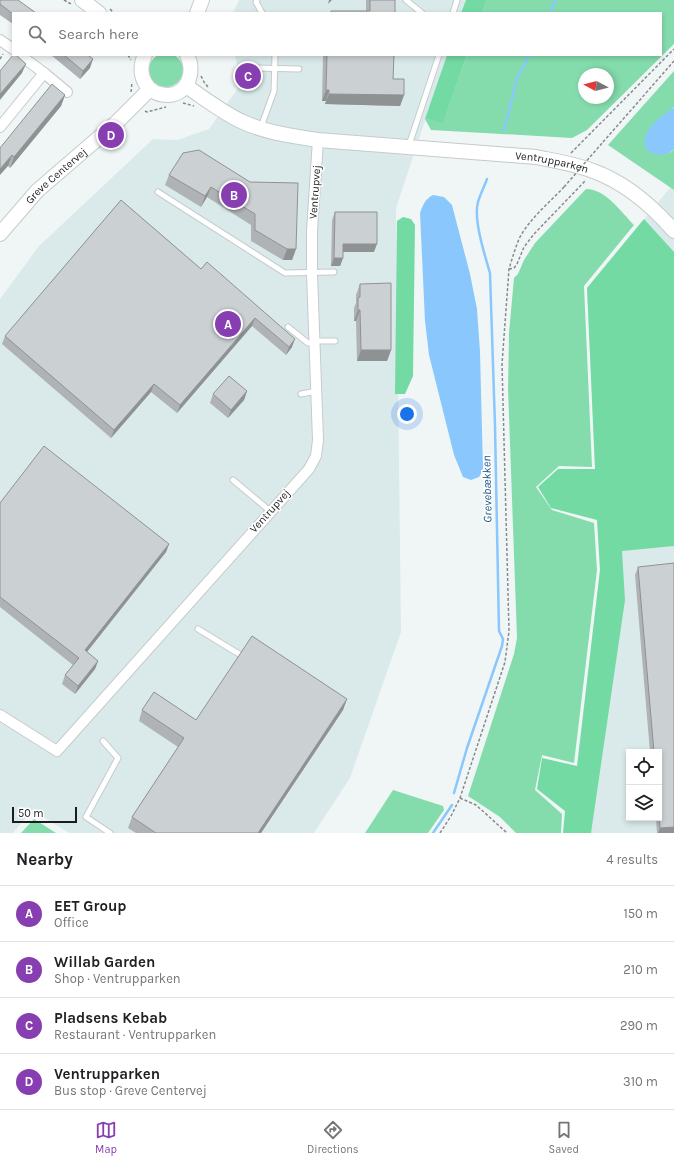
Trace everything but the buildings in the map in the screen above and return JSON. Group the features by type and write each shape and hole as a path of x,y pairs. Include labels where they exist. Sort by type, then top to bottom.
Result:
{"street":[{"path":"82,0 98,12"},
{"path":"196,12 202,0"},
{"path":"0,40 12,48"},
{"path":"21,56 67,92"},
{"path":"144,56 141,69 145,84 159,94 169,95 178,92 186,86 190,78 191,70 187,56"},
{"path":"0,127 44,73"},
{"name":"Ventrupparken","path":"186,86 243,122 284,135 318,140 536,157 563,162 594,171 622,186 638,197 662,218 674,231"},
{"name":"Greve Centervej","path":"0,234 37,191 117,122 150,89"},
{"name":"Ventrupvej","path":"0,715 57,751 309,469 316,456 318,440 312,274 312,231 318,140"}],"lane":[{"path":"257,0 256,2 261,12"},
{"path":"406,0 421,12"},
{"path":"453,12 457,0"},
{"path":"261,128 274,91 276,68 275,56"},
{"path":"409,146 439,56"},
{"path":"255,68 298,69"},
{"path":"158,192 285,273 312,274 334,272"},
{"path":"288,327 308,343 335,341"},
{"path":"301,394 317,391"},
{"path":"232,480 270,512"},
{"path":"198,629 239,654"},
{"path":"103,741 118,758 86,817 110,833"}],"path":[{"path":"563,162 578,145 674,49"},
{"path":"440,833 460,798 505,662 507,648 509,631 502,364 509,269 518,243 528,226 674,61"},
{"path":"509,269 514,268 517,264 524,247 534,234 594,171"},
{"path":"460,798 476,805 507,833"}],"shaded area":[{"path":"239,0 466,0 461,12 233,12"},
{"path":"235,56 447,56 396,208 401,632 350,778 314,833 69,833 32,810 13,833 0,833 0,299 39,246 153,139 177,140 209,129 241,84"},
{"path":"674,183 674,833 570,833 600,570 587,288"}],"green space":[{"path":"466,0 487,0 482,12 461,12"},
{"path":"487,0 674,0 674,44 662,56 662,12 482,12"},
{"path":"157,56 175,56 178,58 183,67 182,76 178,82 169,87 160,86 154,82 149,73 150,64"},
{"path":"447,56 467,56 443,123 425,119"},
{"path":"467,56 662,56 614,103 614,68 578,68 578,104 613,104 587,130 572,138 431,130 425,119 443,122"},
{"path":"674,71 674,107 672,108 670,153 674,149 674,190 608,145"},
{"path":"586,189 593,190 607,197 634,225 584,286 592,467 559,466 536,487 552,510 594,523 597,570 574,763 542,755 535,790 562,814 561,833 516,833 500,817 468,796 514,654 517,638 508,388 509,333 514,278 518,274 524,260 535,243"},
{"path":"403,217 411,219 415,225 413,376 405,394 395,394 397,221"},
{"path":"644,219 674,252 674,546 622,551 625,600 591,833 563,833 565,811 537,789 542,758 577,766 600,570 597,520 551,508 538,487 558,469 595,469 587,288"},
{"path":"393,790 443,806 444,810 428,833 365,833"},
{"path":"34,819 56,833 21,833"}],"water":[{"path":"674,107 674,149 665,154 654,154 646,148 645,144 645,139 649,129 656,121"},
{"path":"433,195 444,197 452,205 470,274 477,309 480,352 483,470 479,477 471,480 463,477 454,455 429,355 425,321 420,213 426,200"}],"waterway":[{"name":"Grevebækken","path":"550,12 555,0"},
{"name":"Grevebækken","path":"504,131 517,79 528,56"},
{"name":"Grevebækken","path":"454,793 467,748 502,646 503,639 499,631 490,273 480,238 477,218 478,202 487,179"},
{"name":"Grevebækken","path":"433,833 452,805"}],"place":[{"name":"Pladsens Kebab","path":"248,76"},
{"name":"Ventrupparken","path":"111,135"},
{"name":"Willab Garden","path":"234,195"},
{"name":"EET Group","path":"228,324"}]}
